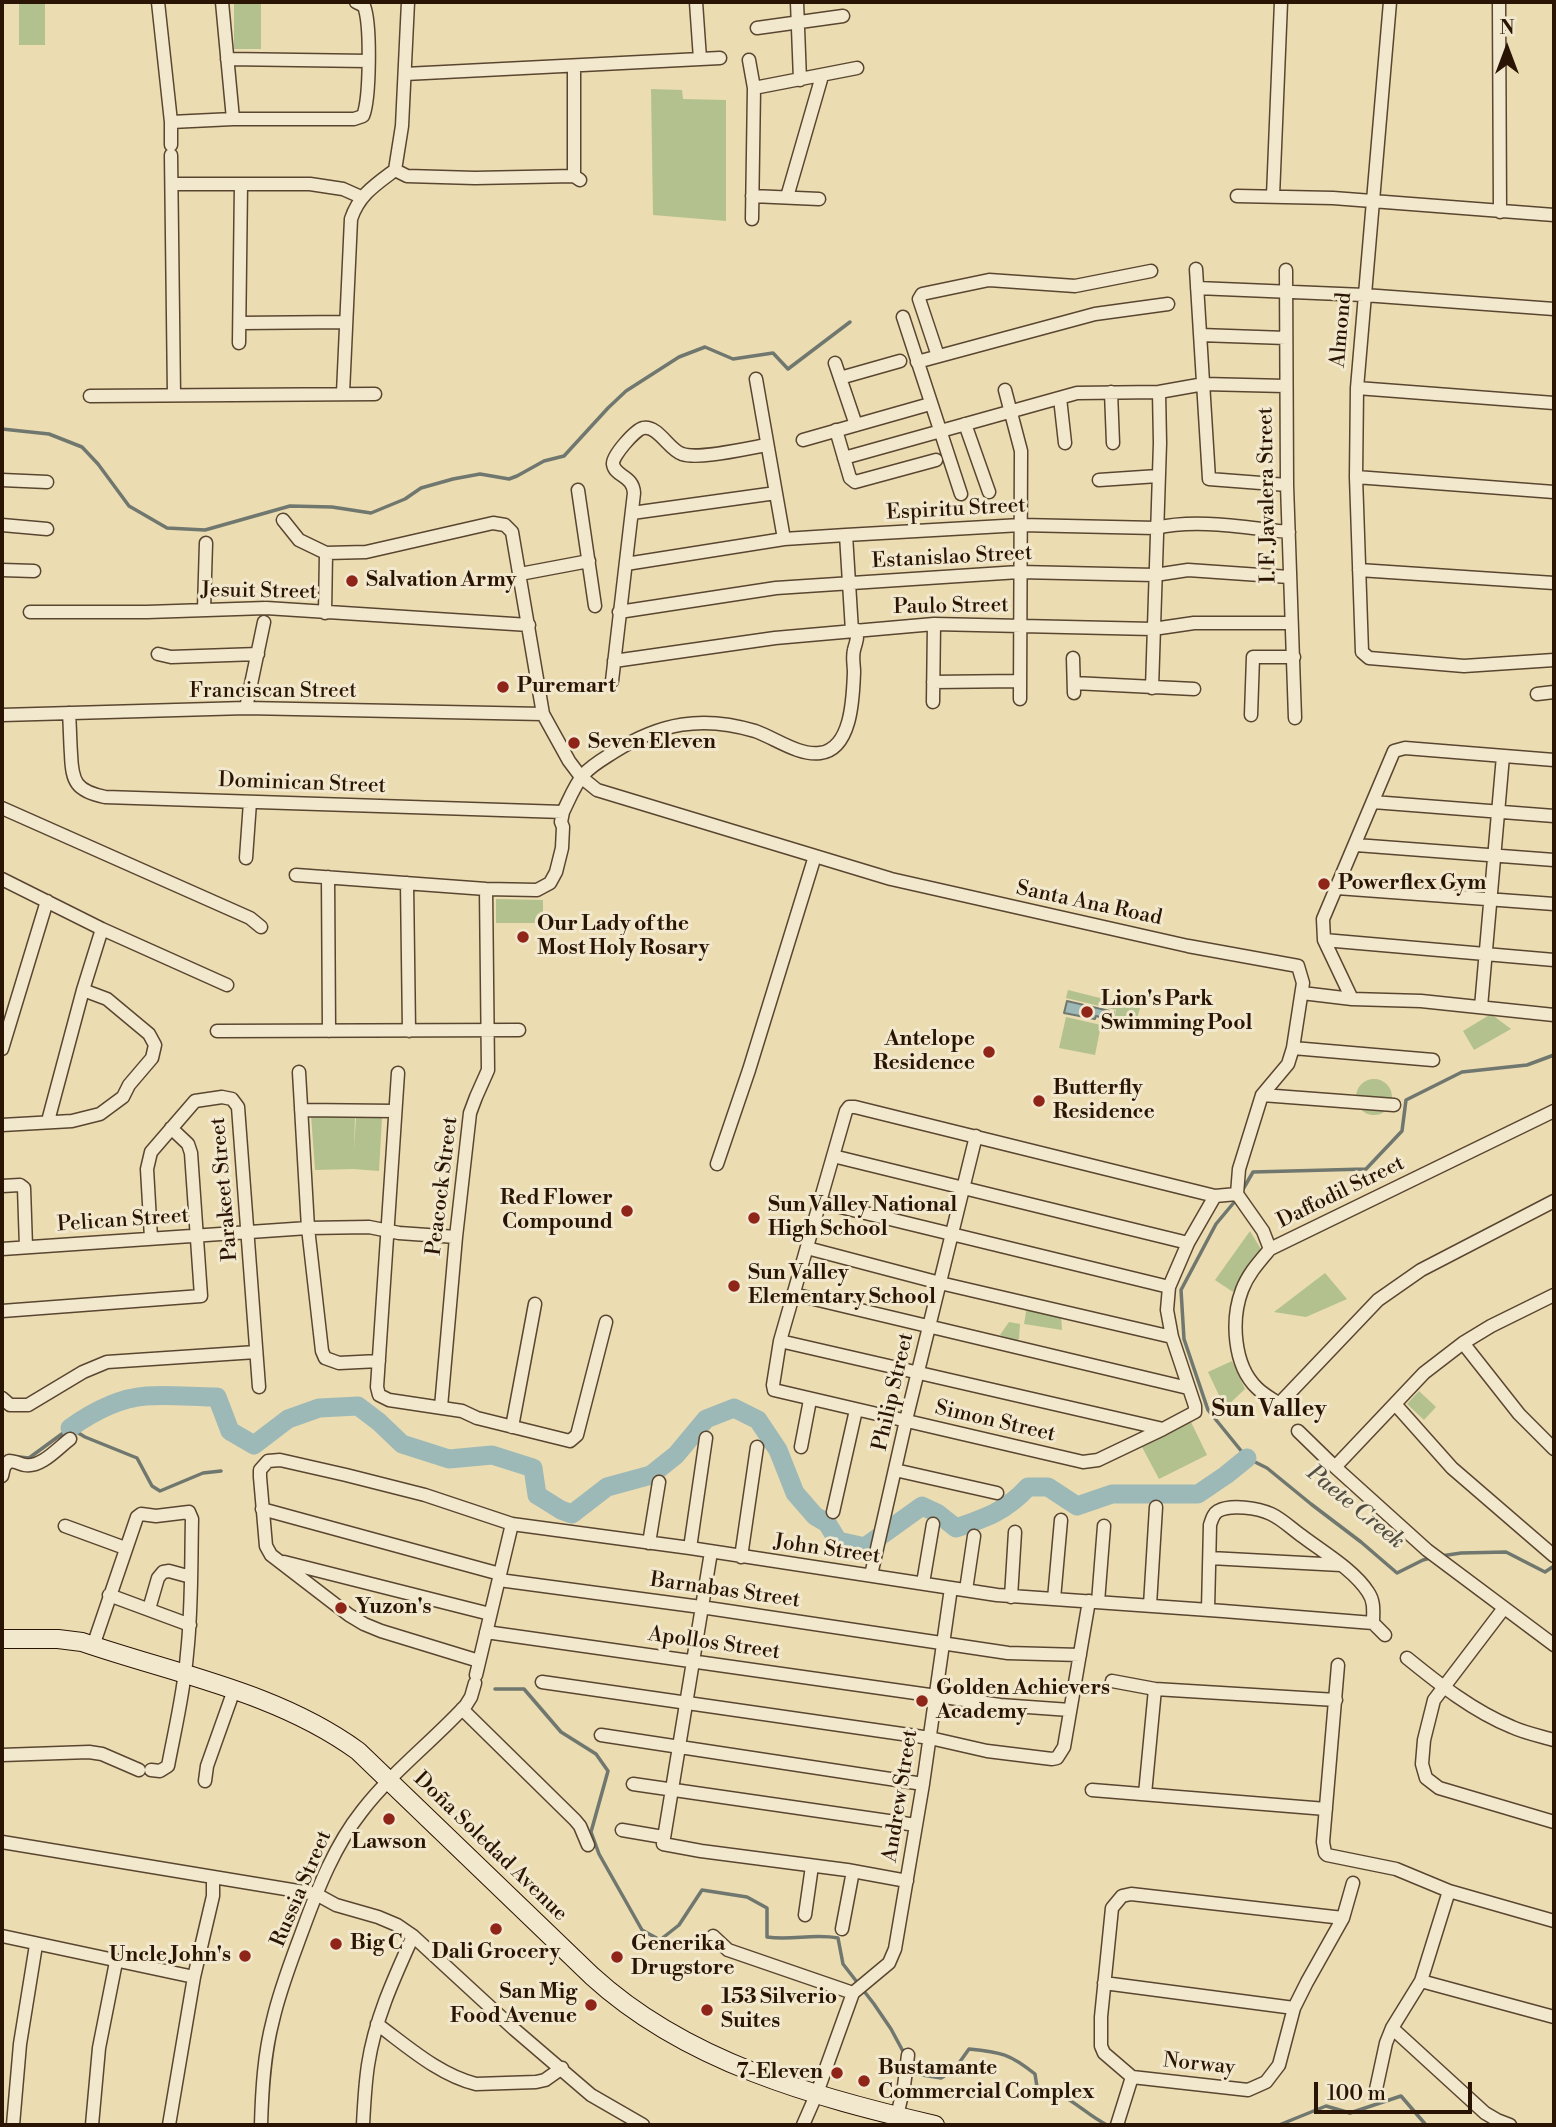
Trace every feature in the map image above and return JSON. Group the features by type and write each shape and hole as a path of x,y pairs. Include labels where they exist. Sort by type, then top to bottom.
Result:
{"main road":[{"name":"Doña Soledad Avenue","path":"2,1639 74,1640 234,1690 325,1729 358,1751 592,1976 624,2003 684,2041 769,2079 935,2125"}],"street":[{"path":"158,2 171,122 174,395"},
{"path":"222,2 233,119"},
{"path":"171,122 359,118 365,113 368,61 366,12 364,6 356,2"},
{"path":"343,393 351,219 361,197 395,170 402,126 408,2"},
{"path":"695,2 700,59"},
{"path":"797,2 800,80"},
{"path":"1273,196 1281,2"},
{"name":"Almond","path":"1390,2 1357,388 1360,644 1368,659 1464,666 1554,660"},
{"path":"1499,2 1500,212"},
{"path":"757,28 843,16"},
{"path":"405,74 720,58"},
{"path":"227,60 368,61"},
{"path":"749,60 754,88 752,219"},
{"path":"395,170 407,176 577,178 574,67"},
{"path":"754,88 857,68"},
{"path":"787,197 822,76"},
{"path":"172,184 310,184 343,189 361,197"},
{"path":"239,343 241,184"},
{"path":"752,196 819,199"},
{"path":"1237,196 1333,198 1554,215"},
{"path":"1196,269 1209,479 1287,485"},
{"name":"I. F. Javalera Street","path":"1286,270 1285,386 1295,719"},
{"path":"938,356 919,299 922,294 989,281 1075,286 1151,271"},
{"path":"1197,288 1364,295 1554,309"},
{"path":"917,362 1094,314 1162,305"},
{"path":"903,317 961,494"},
{"path":"240,323 346,322"},
{"path":"1200,335 1286,338"},
{"path":"840,378 900,361"},
{"path":"835,363 856,425"},
{"path":"756,379 784,539"},
{"path":"845,458 1077,393 1159,392 1204,384 1285,386"},
{"path":"1357,388 1554,403"},
{"path":"1005,390 1021,451 1020,699"},
{"path":"1111,392 1113,443"},
{"path":"1152,688 1159,392"},
{"path":"90,396 375,394"},
{"path":"1060,398 1065,443"},
{"path":"803,440 930,404"},
{"path":"965,424 989,492"},
{"path":"612,681 634,498 633,484 615,469 615,455 638,431 646,428 653,430 674,450 685,455 767,445"},
{"path":"836,430 850,478 855,482 936,460"},
{"path":"1099,480 1158,476"},
{"path":"1356,477 1554,492"},
{"path":"2,480 47,482"},
{"path":"578,491 595,606"},
{"path":"632,513 776,493"},
{"path":"283,520 299,540 326,553 366,552 479,525 505,525 512,532 543,714 556,741 581,777"},
{"name":"Espiritu Street","path":"626,564 784,539 1021,525 1156,528 1190,524 1289,532"},
{"path":"2,525 47,529"},
{"path":"296,875 486,889 537,890 554,878 560,859 563,818 581,777 593,766 643,736 669,726 719,723 736,725 807,752 833,750 842,740 848,722 854,650 858,642 852,631 846,535"},
{"path":"204,609 206,543"},
{"path":"325,612 326,553"},
{"path":"520,574 589,561"},
{"path":"1359,569 1554,583"},
{"path":"2,570 34,571"},
{"name":"Estanislao Street","path":"619,612 776,588 1019,572 1155,575 1188,570 1289,577"},
{"name":"Jesuit Street","path":"30,612 266,608 529,625"},
{"path":"246,708 264,622"},
{"name":"Paulo Street","path":"614,662 775,638 933,624 1153,629 1194,623 1291,623"},
{"path":"933,624 933,702"},
{"path":"158,654 172,657 258,654"},
{"path":"1251,715 1253,657 1294,657"},
{"path":"1073,658 1074,688 1194,689"},
{"path":"933,682 1019,681"},
{"path":"1537,694 1554,692"},
{"name":"Franciscan Street","path":"2,715 246,708 543,714"},
{"name":"Dominican Street","path":"69,713 71,774 79,787 105,797 563,818"},
{"path":"1352,999 1324,940 1323,919 1392,754 1398,749 1554,760"},
{"path":"1481,1007 1503,756"},
{"name":"Santa Ana Road","path":"581,777 589,786 606,794 891,879 1188,946 1298,966 1303,993"},
{"path":"246,858 250,802"},
{"path":"1373,802 1554,816"},
{"path":"2,808 250,918 261,927"},
{"path":"1356,845 1554,860"},
{"path":"717,1164 815,856"},
{"path":"328,877 329,1031"},
{"path":"2,879 102,929 227,985"},
{"path":"407,883 409,1031"},
{"path":"1337,888 1554,905"},
{"name":"Peacock Street","path":"441,1407 470,1113 488,1070 486,889"},
{"path":"2,1049 47,901"},
{"path":"48,1121 102,929"},
{"path":"1324,940 1554,960"},
{"path":"2,1125 72,1121 100,1114 123,1097 129,1085 152,1058 155,1045 149,1034 107,999 83,990"},
{"path":"1270,1249 1264,1231 1237,1194 1239,1169 1262,1096 1288,1063 1303,993 1352,999 1421,1001 1554,1015"},
{"path":"217,1031 519,1030"},
{"path":"1293,1048 1433,1060"},
{"path":"299,1072 308,1228 320,1342 325,1358 339,1363 379,1360"},
{"path":"398,1073 377,1387 379,1395 389,1400 462,1411 477,1418 570,1441 578,1435 606,1322"},
{"path":"1262,1096 1394,1105"},
{"name":"Parakeet Street","path":"151,1238 147,1162 150,1152 195,1101 227,1097 236,1102 249,1231 259,1387"},
{"path":"1163,1429 780,1341 846,1111 849,1107 855,1107 1215,1196 1237,1194"},
{"path":"301,1110 395,1111"},
{"name":"Daffodil Street","path":"1554,1111 1270,1249 1255,1267 1242,1290 1236,1312 1236,1336 1243,1366 1256,1388 1279,1404 1378,1300 1421,1269 1554,1201"},
{"path":"2,1311 201,1296 191,1153 188,1144 171,1128"},
{"name":"Philip Street","path":"871,1575 976,1136"},
{"path":"833,1156 1188,1244"},
{"path":"2,1186 20,1185 24,1188 26,1247"},
{"path":"1188,1388 1172,1337 1167,1310 1169,1287 1188,1244 1215,1196"},
{"path":"820,1202 1169,1287"},
{"name":"Pelican Street","path":"2,1249 308,1228 369,1227 398,1233 456,1237"},
{"path":"807,1248 940,1283 1172,1337"},
{"path":"793,1294 1188,1388"},
{"path":"1335,1467 1424,1373 1463,1343 1491,1326 1552,1300"},
{"path":"512,1427 535,1304"},
{"name":"Simon Street","path":"780,1341 774,1390 1083,1462 1098,1460 1193,1414 1195,1406 1188,1388"},
{"path":"1463,1343 1519,1414 1554,1449"},
{"path":"2,1398 10,1405 27,1405 83,1372 107,1362 256,1352"},
{"path":"801,1447 810,1400"},
{"path":"1395,1404 1452,1468 1551,1553"},
{"path":"833,1512 856,1410"},
{"path":"1298,1431 1427,1550 1554,1646"},
{"path":"690,1548 706,1438"},
{"path":"2,1476 9,1461 33,1465 44,1460 70,1439"},
{"path":"741,1557 757,1447"},
{"name":"John Street","path":"262,1510 261,1470 268,1461 280,1460 425,1495 512,1524 1011,1597 1208,1609 1373,1623"},
{"path":"895,1470 997,1493"},
{"path":"649,1543 659,1482"},
{"path":"1150,1605 1156,1507"},
{"path":"262,1510 266,1546 271,1555 349,1615 381,1631 480,1661"},
{"name":"Barnabas Street","path":"262,1510 500,1577 1007,1653 1080,1655"},
{"path":"1208,1609 1212,1517 1221,1510 1261,1510 1276,1516 1341,1565 1369,1593 1373,1604 1373,1623 1385,1635"},
{"path":"2,1755 89,1752 145,1770 160,1771 168,1766 185,1674 190,1625 192,1519 189,1512 138,1515 135,1519 93,1646"},
{"path":"1055,1600 1061,1520"},
{"name":"Russia Street","path":"261,2125 272,2021 316,1894 350,1827 388,1781 471,1697 512,1524"},
{"path":"923,1583 933,1524"},
{"path":"65,1526 125,1548"},
{"path":"542,1682 930,1738 987,1751 1057,1758 1064,1747 1080,1655 1094,1602 1104,1526"},
{"path":"1011,1597 1015,1532"},
{"path":"967,1590 974,1536"},
{"path":"663,1840 710,1552"},
{"path":"1210,1558 1341,1565"},
{"path":"277,1560 490,1614"},
{"path":"149,1609 158,1578 163,1572 191,1577"},
{"name":"Andrew Street","path":"857,1989 889,1963 895,1949 937,1695 951,1588"},
{"path":"110,1595 190,1625"},
{"path":"1504,1608 1434,1700 1428,1717 1422,1764 1426,1778 1439,1788 1554,1822"},
{"name":"Apollos Street","path":"486,1632 1000,1704 1070,1710"},
{"path":"1407,1658 1443,1687 1489,1716 1513,1728 1554,1740"},
{"path":"1338,1665 1323,1842 1325,1853 1396,1869 1449,1891 1554,1921"},
{"path":"1112,1681 1155,1689 1336,1700"},
{"path":"1145,1794 1155,1689"},
{"path":"205,1781 207,1766 234,1690"},
{"path":"462,1709 575,1820 587,1845"},
{"path":"601,1735 923,1784"},
{"path":"633,1784 916,1825"},
{"path":"1092,1790 1326,1809"},
{"path":"621,1830 701,1851 853,1871 907,1881"},
{"path":"2,1842 316,1894 336,1905 397,1925 413,1936 591,2095 622,2119 643,2125"},
{"path":"805,1914 812,1866"},
{"path":"842,1929 853,1871"},
{"path":"169,2125 194,1977 213,1896 213,1877"},
{"name":"Norway","path":"1343,1919 1131,1894 1122,1896 1112,1908 1104,1983 1101,2046 1104,2053 1132,2077 1248,2090 1266,2082 1279,2065 1294,2008 1343,1919 1353,1883"},
{"path":"1375,2094 1386,2043 1392,2028 1421,1981 1449,1891"},
{"path":"2,1936 194,1977"},
{"path":"363,2125 368,2064 377,2024 389,1987 413,1936"},
{"path":"713,1936 728,1950 857,1989 803,2125"},
{"path":"13,2125 20,2044 36,1945"},
{"path":"92,2125 99,2048 116,1962"},
{"path":"1421,1981 1554,2017"},
{"path":"1104,1983 1294,2008"},
{"path":"377,2024 439,2068 467,2082 536,2082 545,2080 562,2068"},
{"path":"1392,2028 1485,2112 1510,2125"},
{"path":"897,2116 908,2055"},
{"path":"1117,2125 1132,2077"}],"green space":[{"path":"19,2 45,2 45,45 19,45"},
{"path":"234,2 261,2 261,49 234,49"},
{"path":"651,89 682,90 683,99 726,100 726,221 653,215"},
{"path":"496,899 543,900 543,923 496,923"},
{"path":"1068,990 1140,1008 1134,1030 1113,1025 1116,1010 1066,998"},
{"path":"1491,1014 1511,1029 1474,1050 1463,1031"},
{"path":"1066,1017 1101,1025 1095,1055 1059,1048"},
{"path":"1374,1079 1387,1084 1392,1097 1387,1110 1374,1115 1361,1110 1356,1097 1361,1084"},
{"path":"311,1115 355,1116 354,1150 356,1117 382,1118 379,1171 315,1170"},
{"path":"1250,1231 1262,1251 1233,1292 1215,1280"},
{"path":"1325,1273 1347,1299 1306,1317 1274,1312"},
{"path":"1027,1306 1061,1315 1062,1330 1024,1324"},
{"path":"1009,1322 1020,1324 1019,1339 1015,1342 1000,1335"},
{"path":"1232,1361 1245,1389 1225,1408 1208,1372"},
{"path":"1419,1391 1436,1407 1424,1420 1407,1404"},
{"path":"1191,1422 1207,1455 1159,1479 1142,1447"}],"water":[{"path":"1067,1001 1114,1012 1112,1020 1064,1013"}],"waterway":[{"path":"2,429 49,434 82,447 129,506 167,528 205,530 290,506 332,507 371,513 405,499 421,488 480,474 509,479 544,461 564,456 626,391 679,357 705,347 733,359 773,353 788,369 850,322"},
{"name":"Paete Creek","path":"1242,1191 1253,1172 1366,1169 1402,1131 1406,1100 1462,1072 1527,1065 1554,1055"},
{"name":"Paete Creek","path":"1236,1200 1216,1224 1181,1290 1184,1339 1208,1410 1247,1458 1267,1468 1397,1573 1430,1558"},
{"name":"Paete Creek","path":"70,1428 106,1407 136,1397 217,1397 230,1431 254,1445 288,1419 319,1408 358,1406 402,1444 449,1459 492,1455 533,1468 537,1495 572,1514 607,1487 651,1475 676,1455 706,1419 734,1408 758,1420 778,1450 795,1493 815,1516 827,1523 838,1541 865,1547 922,1506 937,1513 956,1528 995,1513 1028,1487 1048,1487 1077,1506 1112,1494 1198,1494 1247,1458"},
{"name":"Paete Creek","path":"19,1457 29,1458 70,1428 137,1458 152,1486 160,1491 203,1473 221,1471"},
{"name":"Paete Creek","path":"1441,1556 1506,1552 1545,1572 1554,1566"},
{"name":"Paete Creek","path":"495,1689 524,1689 561,1732 596,1754 608,1771 591,1832 599,1854 642,1930 660,1940 679,1925 702,1890 747,1897 767,1908 767,1937 838,1938 843,1964 874,2004 905,2055"},
{"name":"Paete Creek","path":"910,2073 941,2078 954,2070 969,2049 997,2053 1012,2058 1035,2074 1037,2087 1065,2097 1107,2125"},
{"name":"Paete Creek","path":"1279,2125 1326,2106 1350,2113 1401,2096 1426,2125"},
{"name":"Paete Creek","path":"1236,2125 1257,2125"}],"place":[{"name":"Salvation Army","path":"352,581"},
{"name":"Puremart","path":"503,687"},
{"name":"Seven Eleven","path":"574,743"},
{"name":"Powerflex Gym","path":"1324,884"},
{"name":"Our Lady of the Most Holy Rosary","path":"523,937"},
{"name":"Lion's Park Swimming Pool","path":"1087,1012"},
{"name":"Antelope Residence","path":"989,1052"},
{"name":"Butterfly Residence","path":"1039,1101"},
{"name":"Red Flower Compound","path":"627,1211"},
{"name":"Sun Valley National High School","path":"754,1218"},
{"name":"Sun Valley Elementary School","path":"734,1286"},
{"name":"Yuzon's","path":"341,1608"},
{"name":"Golden Achievers Academy","path":"922,1701"},
{"name":"Lawson","path":"389,1819"},
{"name":"Dali Grocery","path":"496,1929"},
{"name":"Big C","path":"336,1944"},
{"name":"Uncle John's","path":"245,1956"},
{"name":"Generika Drugstore","path":"617,1957"},
{"name":"San Mig Food Avenue","path":"591,2005"},
{"name":"153 Silverio Suites","path":"707,2010"},
{"name":"7-Eleven","path":"837,2073"},
{"name":"Bustamante Commercial Complex","path":"864,2081"}],"district":[{"name":"Sun Valley","path":"1269,1410"}]}
